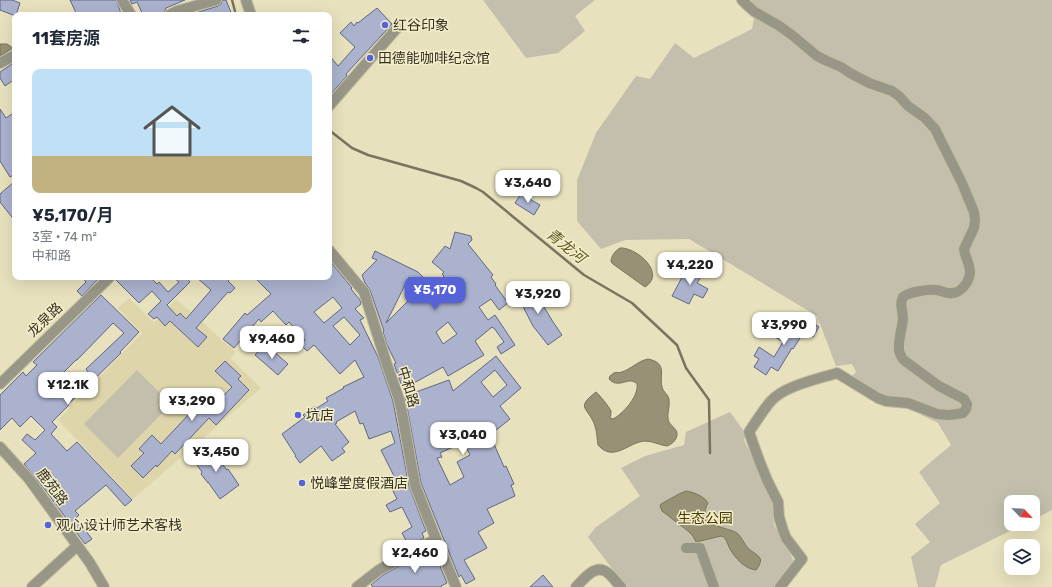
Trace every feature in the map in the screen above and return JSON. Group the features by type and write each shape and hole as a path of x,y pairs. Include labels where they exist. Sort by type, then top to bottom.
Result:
{"street":[{"path":"122,0 129,12"},
{"path":"176,12 216,0"},
{"path":"246,0 250,12"},
{"path":"742,0 755,12 792,35 817,56 827,62 841,67 869,84 892,91 908,106 925,118 935,129 962,183 973,208 975,220 974,228 964,249 969,264 970,275 962,289 953,293 932,290 910,293 903,297 901,302 903,318 899,347 901,357 904,361 939,386 964,399 967,406 963,413 949,415 937,414 908,403 886,401 872,395 837,373 799,385 779,394 771,401 749,432 758,460 778,502 779,517 786,538 802,559 780,587"},
{"path":"332,101 397,28"},
{"path":"0,62 12,56"},
{"name":"中和路","path":"332,254 364,292 399,399 415,485 456,587"},
{"name":"龙泉路","path":"0,384 107,280"},
{"name":"鹿苑路","path":"0,448 29,479 90,563 104,587"},
{"path":"358,587 379,570 436,539"},
{"path":"32,587 77,546"},
{"path":"686,548 700,548 714,587"},
{"path":"576,587 591,572 600,569 606,571 621,587"}],"shaded area":[{"path":"0,44 7,44 12,47 12,49 0,56"},
{"path":"620,248 627,249 641,256 651,268 653,275 651,281 645,287 611,262 614,254"},
{"path":"129,298 154,323 176,299 236,352 230,358 261,388 133,499 58,420 142,333 118,308"},
{"path":"648,359 658,363 660,366 662,387 669,400 668,419 677,433 676,439 667,446 645,441 615,452 604,450 598,445 595,426 584,405 596,392 610,409 610,418 613,419 617,417 630,404 636,394 637,384 631,381 616,383 609,379 610,376 615,373 625,371 641,361"},
{"path":"686,491 692,492 704,498 708,503 705,517 717,526 737,533 745,545 760,558 759,566 756,570 748,568 735,556 724,537 721,536 696,542 688,531 662,511 660,506 661,504"}],"green space":[{"path":"483,0 595,0 575,16 585,31 558,53 526,58"},
{"path":"751,0 1052,0 1052,510 1040,516 1040,495 1004,495 1004,531 1010,531 941,565 935,587 918,587 911,557 930,542 915,524 940,503 919,472 951,445 938,423 899,404 851,377 856,372 852,364 836,366 817,316 689,239 625,240 601,249 577,221 577,180 596,133 636,76 650,79 675,43 694,58 752,29 756,8"},
{"path":"137,370 171,404 118,458 84,424"},
{"name":"生态公园","path":"730,412 746,434 744,440 765,484 773,505 774,525 790,552 794,563 776,587 626,587 588,537 596,527 640,496 621,468 645,456 684,445 686,432"}],"building":[{"path":"0,0 12,0 20,3 17,12 12,12 12,15 0,10"},
{"path":"70,0 116,0 120,12 76,12"},
{"path":"130,0 185,0 166,8 164,12 142,12 137,2 132,4"},
{"path":"222,0 226,0 231,12 199,12 218,6 221,4"},
{"path":"377,8 392,24 346,74 347,76 332,93 332,59 338,66 355,47 340,33 351,22 354,26 357,22 358,23"},
{"path":"12,64 12,81 5,86 0,78 0,72"},
{"path":"0,109 6,118 12,114 12,176 10,177 0,161"},
{"path":"12,184 12,217 0,202 0,194"},
{"path":"521,194 540,205 534,215 515,203"},
{"path":"455,232 471,236 472,240 468,244 493,275 491,277 496,284 495,285 508,303 499,310 491,299 479,307 488,320 495,315 515,345 501,354 497,347 504,342 492,327 475,341 484,355 448,376 443,367 403,389 394,364 396,363 387,345 384,331 370,290 362,275 377,260 372,258 375,251 418,272 433,287 444,276 442,274 444,272 432,262 445,246 450,249","holes":["409,277 420,289 386,323","448,322 457,334 443,344 436,332"]},
{"path":"332,264 360,300 361,304 355,309 364,318 360,320 378,357 393,401 409,486 426,531 422,533 424,538 409,546 402,533 412,527 402,507 390,512 386,505 397,499 388,481 395,478 381,450 395,443 391,431 369,439 363,423 360,424 355,411 335,424 349,442 342,448 345,452 332,461 321,446 300,463 295,456 282,434 305,417 303,415 315,406 317,408 328,401 326,398 344,388 343,387 364,377 355,360 340,374 314,345 307,351 300,344 305,340 289,322 286,325 273,311 261,322 259,319 234,348 223,339 245,313 247,315 271,294 257,280 332,280","holes":["333,297 342,308 324,323 314,312","344,317 360,335 350,345 333,326"]},
{"path":"688,266 703,274 697,283 708,289 703,298 694,294 689,304 672,296"},
{"path":"84,280 97,280 82,296 77,291 86,282"},
{"path":"116,280 153,280 157,284 159,282 168,292 179,282 177,280 188,280 190,282 167,305 177,316 180,313 186,319 211,290 199,280 229,280 228,281 235,288 230,293 228,292 196,328 207,337 198,347 170,321 165,326 157,317 154,319 148,314 161,301 152,291 139,303"},
{"path":"531,285 562,335 548,345 533,326 516,293"},
{"path":"101,295 139,332 120,352 121,353 68,404 69,405 52,422 57,427 51,434 67,451 77,442 132,500 125,506 106,485 75,511 79,515 76,518 92,539 85,544 24,464 36,453 22,440 27,434 35,440 45,430 31,416 20,427 12,418 0,430 0,395 23,372 26,376 37,365 33,362","holes":["113,323 124,333 86,369 88,372 78,382 76,381 73,385 62,374"]},
{"path":"803,317 819,327 813,337 804,332 778,371 771,367 766,375 754,367 759,359 754,356 759,347 774,357 783,342 772,335 777,328 785,333 790,325 796,329"},
{"path":"265,344 288,364 278,375 255,355"},
{"path":"496,356 521,388 500,406 510,419 490,435 504,467 506,466 514,484 511,485 515,496 487,509 494,523 478,532 487,548 464,560 475,579 466,584 461,575 459,577 421,483 405,396 449,380 453,391","holes":["495,370 507,385 493,397 481,382","464,442 470,455 457,462 464,477 450,485 437,458 442,457 440,453"]},
{"path":"225,361 241,376 238,379 249,390 216,425 209,418 175,454 172,451 157,467 156,465 143,478 131,466 144,453 139,449 152,435 161,444 192,411 184,403 194,392 211,408 232,387 215,371"},
{"path":"206,444 227,470 228,469 239,485 220,499 201,474 202,472 197,465 202,461 195,453"},
{"path":"430,549 436,560 437,559 447,583 441,587 373,587 371,585 383,575"},
{"path":"543,575 553,587 530,587"}],"waterway":[{"name":"青龙河","path":"232,0 235,12"},
{"name":"青龙河","path":"332,132 352,148 368,155 461,181 476,188 483,192 584,275 632,303 677,345 686,368 709,400 710,453"}],"place":[{"name":"红谷印象","path":"385,25"},
{"name":"田德能咖啡纪念馆","path":"370,58"},
{"name":"坑店","path":"298,415"},
{"name":"悦峰堂度假酒店","path":"302,483"},
{"name":"观心设计师艺术客栈","path":"48,525"}]}
